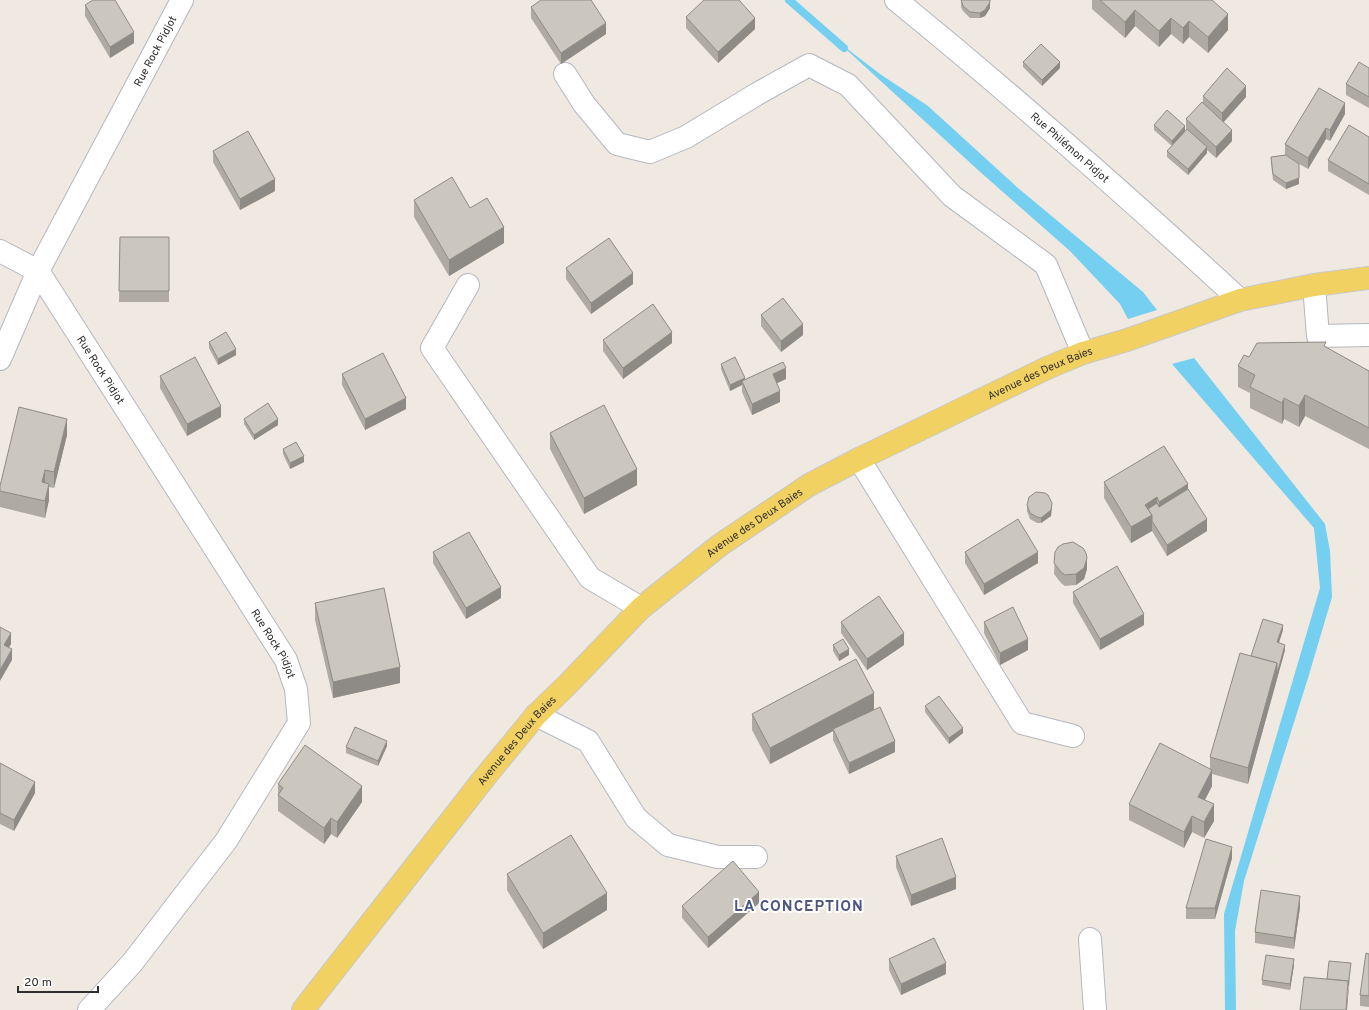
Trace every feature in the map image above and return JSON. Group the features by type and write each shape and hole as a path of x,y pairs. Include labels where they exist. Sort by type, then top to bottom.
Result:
{"main road":[{"name":"Avenue des Deux Baies","path":"303,1010 485,776 536,715 641,608 720,545 810,485 859,459 1047,368 1083,353 1127,340 1240,300 1314,285 1369,278"}],"street":[{"name":"Rue Rock Pidjot","path":"38,271 182,0"},
{"name":"Rue Philémon Pidjot","path":"896,0 980,69 1240,300"},
{"path":"565,74 584,104 617,144 650,152 686,137 810,64 848,85 952,196 1046,264 1083,353"},
{"name":"Rue Rock Pidjot","path":"0,251 38,271 286,660 296,689 299,723 226,841 132,963 89,1010"},
{"path":"0,359 38,271"},
{"path":"468,285 432,348 590,578 641,608"},
{"path":"1314,285 1318,336 1369,335"},
{"path":"859,459 1022,723 1073,736"},
{"path":"536,715 588,741 636,818 668,844 718,857 756,858"},
{"path":"1090,939 1095,1010"}],"water":[{"path":"837,41 880,74 928,106 1018,188 1143,292 1157,310 1128,319 1120,304 1070,251 978,170"},
{"path":"1194,358 1325,524 1330,551 1332,597 1244,881 1235,931 1236,1010 1225,1010 1224,914 1320,588 1314,528 1172,364"}],"building":[{"path":"93,0 115,0 134,32 110,47 85,5"},
{"path":"541,0 591,0 606,23 561,53 531,7"},
{"path":"704,0 739,0 755,18 718,52 686,17"},
{"path":"961,0 990,0 990,2 985,10 980,13 970,12 963,6"},
{"path":"1100,0 1212,0 1228,14 1208,37 1189,21 1183,28 1171,18 1159,31 1135,10 1125,22"},
{"path":"1041,44 1060,62 1042,80 1023,62"},
{"path":"1359,62 1369,68 1369,97 1346,84"},
{"path":"1227,68 1246,86 1222,113 1203,96"},
{"path":"1319,88 1345,103 1330,130 1326,128 1308,158 1285,144"},
{"path":"1202,102 1232,130 1216,147 1186,119"},
{"path":"1167,110 1185,126 1172,141 1154,125"},
{"path":"1349,125 1369,137 1369,184 1328,160"},
{"path":"1187,129 1207,147 1188,169 1167,151"},
{"path":"248,131 275,179 240,199 213,151"},
{"path":"1286,155 1299,164 1299,178 1286,183 1273,174 1271,157"},
{"path":"452,177 470,208 487,198 504,227 449,260 414,200"},
{"path":"120,237 169,237 169,291 119,291"},
{"path":"609,238 633,273 591,303 566,268"},
{"path":"783,298 803,324 781,341 761,315"},
{"path":"653,304 672,332 623,368 603,340"},
{"path":"226,332 236,349 218,359 209,342"},
{"path":"1326,342 1324,346 1369,371 1369,428 1305,395 1299,406 1284,398 1282,403 1250,387 1255,375 1238,366 1244,355 1249,357 1257,343"},
{"path":"383,353 406,398 365,419 342,374"},
{"path":"195,357 221,406 187,424 160,376"},
{"path":"735,357 745,378 730,385 721,364"},
{"path":"783,362 786,368 773,374 780,391 752,404 742,381"},
{"path":"268,403 278,419 254,435 244,419"},
{"path":"604,405 637,469 584,498 550,433"},
{"path":"19,407 67,419 54,472 45,470 42,482 49,484 45,501 0,491"},
{"path":"296,442 304,456 290,463 283,449"},
{"path":"1164,446 1188,484 1159,502 1157,497 1145,505 1152,515 1131,527 1104,482"},
{"path":"1188,489 1207,519 1167,545 1152,521 1152,515 1148,509 1157,503 1159,507"},
{"path":"1036,492 1045,493 1048,495 1052,503 1051,510 1041,518 1030,513 1027,505 1029,497"},
{"path":"1018,519 1038,552 984,584 965,552"},
{"path":"469,532 501,587 466,608 433,552"},
{"path":"1073,542 1083,548 1087,558 1084,568 1076,574 1065,575 1054,563 1055,552 1058,547 1063,544"},
{"path":"1117,566 1144,614 1100,639 1073,592"},
{"path":"384,588 400,667 333,682 315,603"},
{"path":"879,596 904,633 867,659 841,622"},
{"path":"1013,607 1028,639 1000,653 984,622"},
{"path":"1263,619 1283,625 1277,642 1285,645 1277,674 1277,663 1251,656"},
{"path":"0,627 11,633 4,645 12,649 0,670"},
{"path":"843,639 849,649 839,655 833,645"},
{"path":"1240,653 1277,663 1248,768 1210,757"},
{"path":"856,659 874,693 770,748 752,714"},
{"path":"939,696 963,728 949,738 925,706"},
{"path":"880,707 895,741 849,763 833,729"},
{"path":"355,727 387,741 378,761 346,747"},
{"path":"1160,743 1212,770 1198,797 1214,804 1204,822 1192,816 1184,832 1129,804"},
{"path":"305,745 362,786 337,822 331,818 324,828 278,795 283,788 278,784"},
{"path":"0,763 35,782 14,820 0,813"},
{"path":"571,835 607,893 543,933 507,874"},
{"path":"942,838 956,877 911,895 896,856"},
{"path":"1206,839 1232,847 1215,908 1186,908"},
{"path":"733,861 759,892 708,937 682,906"},
{"path":"1261,890 1300,896 1294,938 1255,932"},
{"path":"934,938 946,963 901,984 889,959"},
{"path":"1366,953 1369,954 1369,996 1360,995"},
{"path":"1266,955 1294,959 1290,984 1262,980"},
{"path":"1329,961 1351,963 1348,986 1348,981 1327,979"},
{"path":"1304,977 1348,981 1346,1010 1300,1010"}],"waterway":[{"path":"789,0 844,48"}],"district":[{"name":"LA CONCEPTION","path":"799,906"}]}
